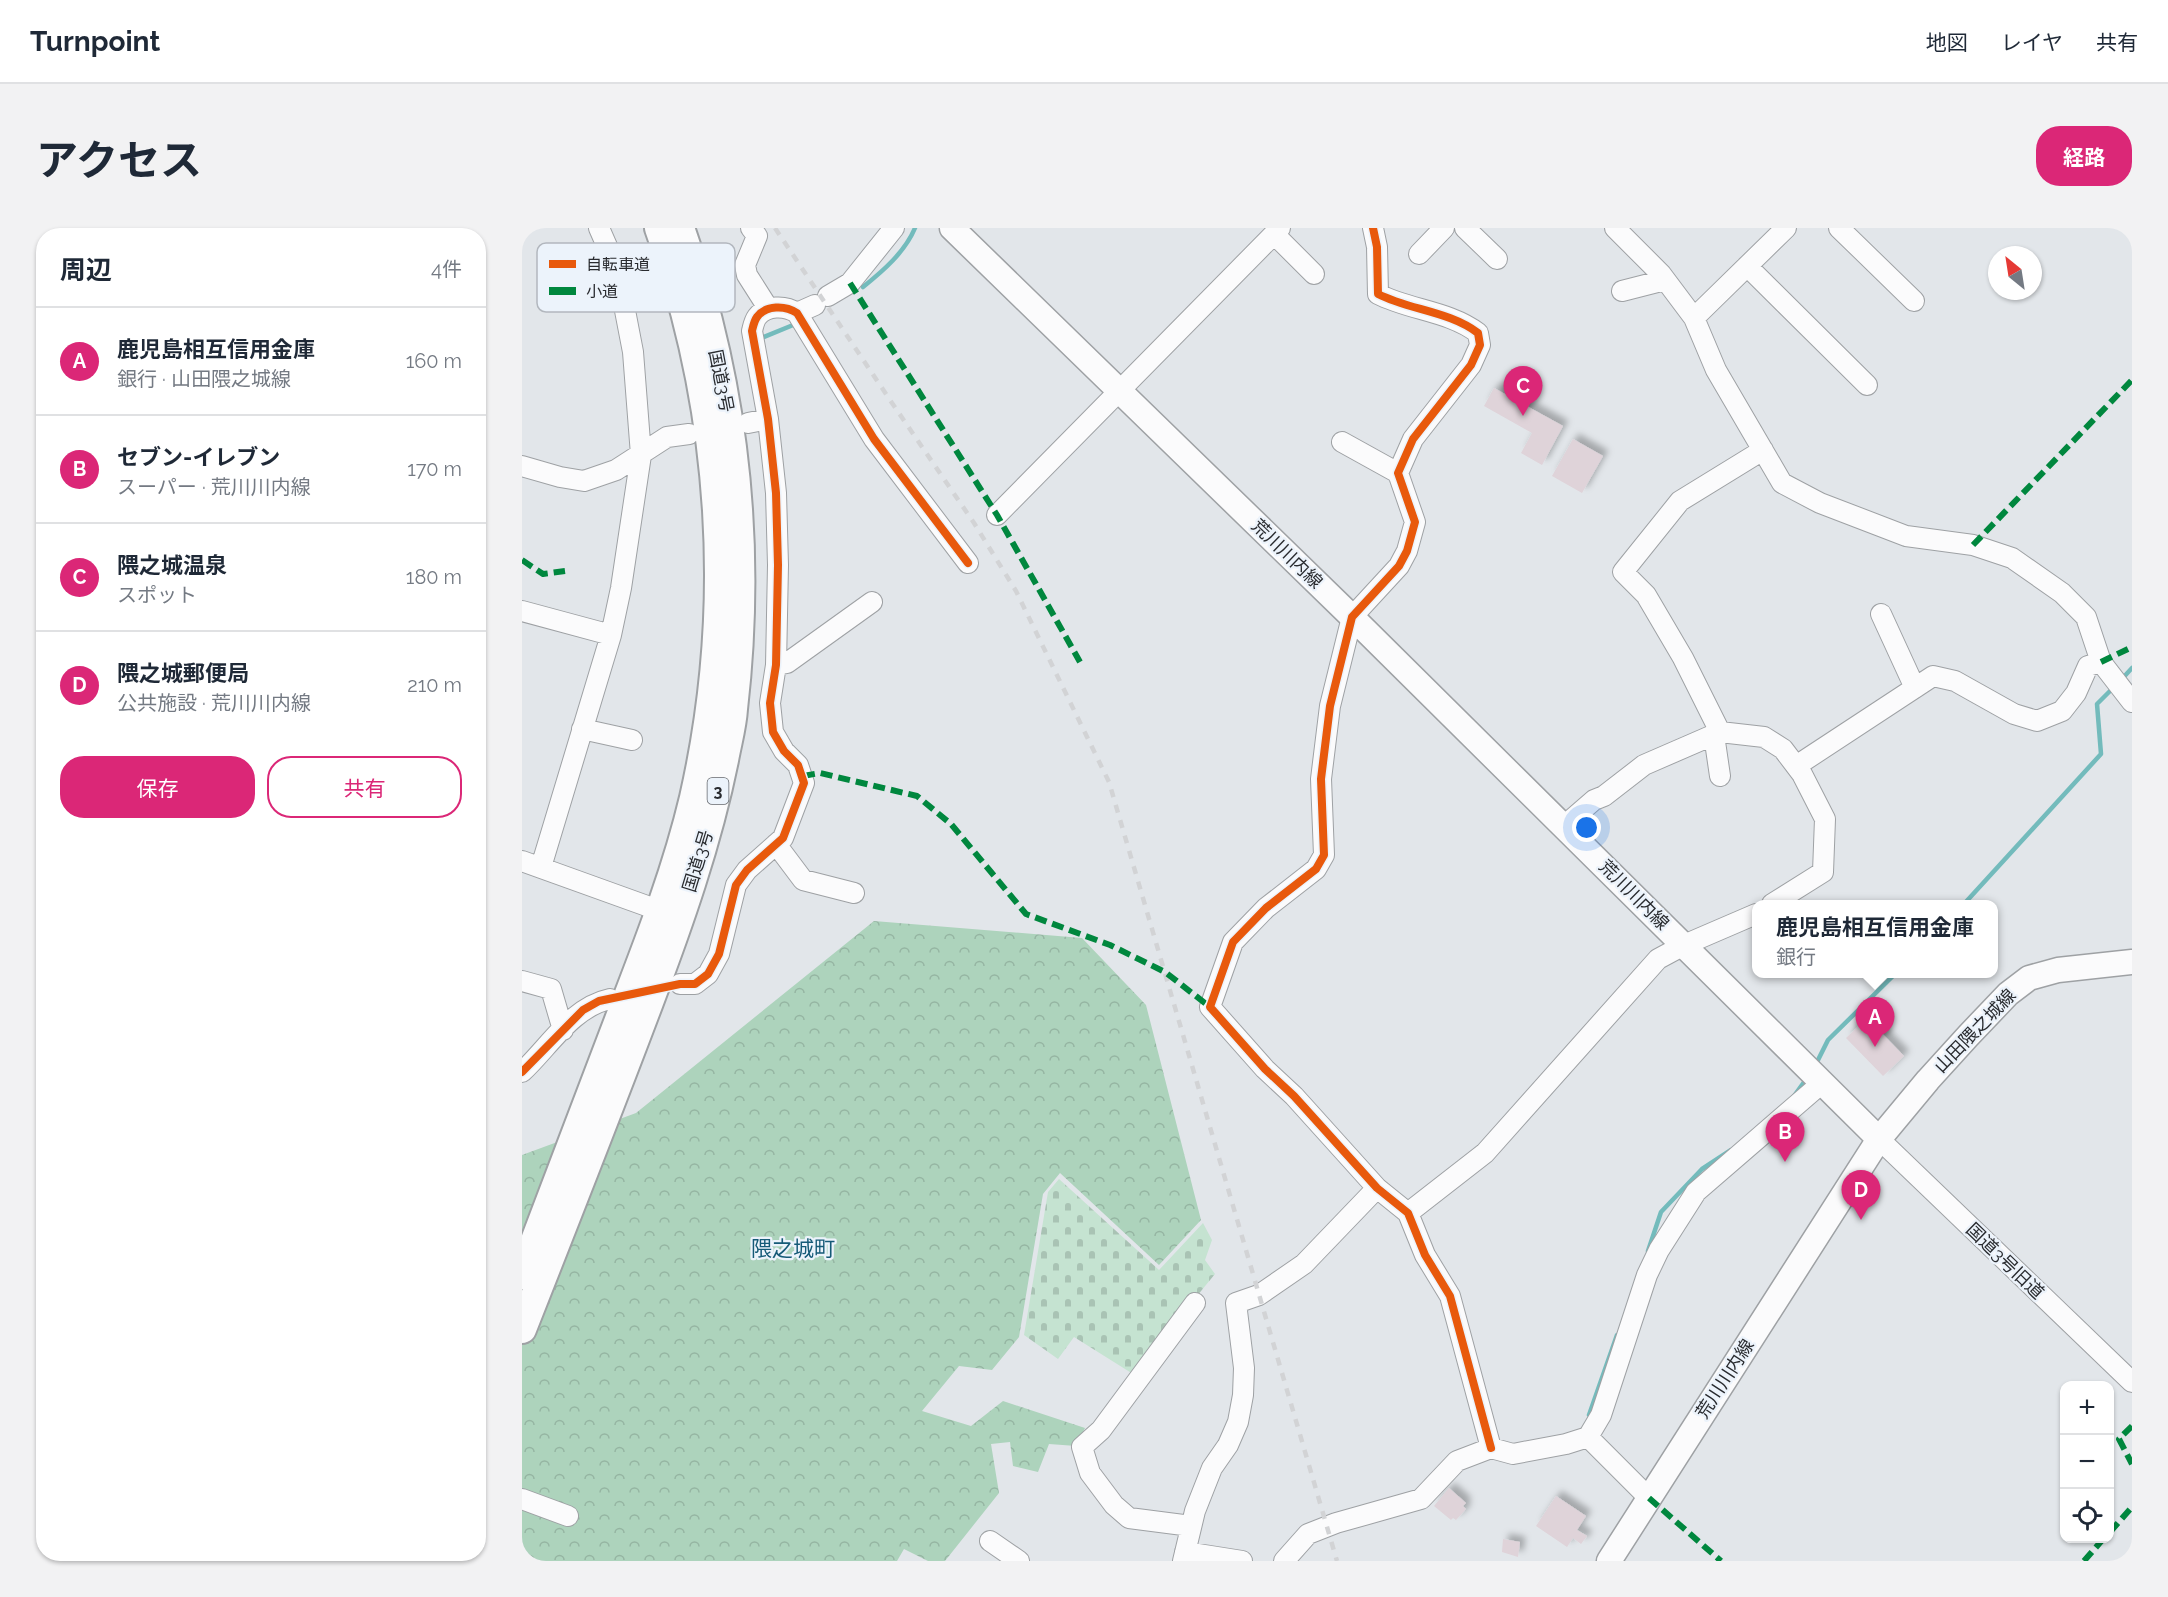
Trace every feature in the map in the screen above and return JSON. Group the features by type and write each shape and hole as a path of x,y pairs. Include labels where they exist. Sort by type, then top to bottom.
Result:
{"highway":[{"name":"国道3号","path":"659,228 663,243"},
{"name":"国道3号","path":"680,228 685,243"},
{"name":"国道3号","path":"522,1329 604,1122 670,915 710,705 719,623 720,551 705,400 684,312"},
{"name":"国道3号","path":"522,1275 716,800 733,711 740,622 741,545 736,470 727,400 707,312"}],"main road":[{"name":"荒川川内線","path":"952,228 1352,617 1879,1139 1609,1561"},
{"name":"山田隈之城線","path":"1879,1139 1968,1036 2008,994 2029,978 2058,970 2132,962"}],"street":[{"path":"599,228 606,243"},
{"path":"752,228 757,236 745,265 747,275 768,308"},
{"path":"796,313 850,283 894,228"},
{"path":"1373,228 1377,247 1378,294 1391,301 1447,317 1468,326 1478,333 1480,345 1471,365 1413,439 1398,473"},
{"path":"1419,254 1444,228"},
{"path":"1465,228 1497,259"},
{"path":"1615,228 1665,280 1694,318 1716,370 1782,483 1820,503 1906,536 1973,545 2012,558 2061,593 2086,617 2111,675 2132,702"},
{"path":"1694,318 1785,228"},
{"path":"1839,228 1914,301"},
{"path":"997,515 1277,231 1314,274"},
{"path":"1747,266 1867,385"},
{"path":"1622,291 1665,280"},
{"path":"680,984 695,984 708,974 719,954 736,885 747,870 783,838 804,783 798,765 784,751 773,732 770,703 776,664 778,565 776,493 768,419 752,331 757,318 768,308 789,308 796,313 874,439 968,563"},
{"path":"625,312 633,352 641,455 621,588 611,635 582,729 531,864 670,915"},
{"path":"748,423 768,419"},
{"path":"522,466 584,481 616,470 667,437 689,434"},
{"path":"1342,442 1398,473 1415,522 1407,551 1399,566 1352,617 1330,706 1321,779 1324,855 1316,868 1266,908 1233,942 1210,1007 1377,1188 1408,1213 1425,1256 1450,1296 1491,1448"},
{"path":"1720,776 1717,734 1683,658 1646,595 1623,572 1680,501 1763,450"},
{"path":"776,664 788,663 872,602"},
{"path":"522,612 611,635"},
{"path":"1881,614 1915,688"},
{"path":"1796,765 1933,676 1955,681 2014,714 2037,721 2062,711 2076,693 2088,666 2111,675"},
{"path":"582,729 632,740"},
{"path":"1564,826 1594,800 1604,796 1644,765 1717,734 1764,737 1783,749 1796,765 1825,819 1823,872 1778,900"},
{"path":"776,844 803,880 854,893"},
{"path":"1408,1213 1485,1152 1658,959 1684,945 1752,916"},
{"path":"522,981 551,989 563,1030"},
{"path":"522,1072 583,1010 599,1001 610,999"},
{"path":"1284,1561 1308,1534 1422,1499 1457,1461 1491,1448 1513,1454 1566,1444 1588,1437 1601,1414 1647,1275 1659,1250 1696,1192 1815,1076"},
{"name":"国道3号旧道","path":"1879,1139 2132,1382"},
{"path":"1242,1561 1186,1558 1195,1510 1212,1468 1238,1422 1244,1368 1236,1303 1258,1295 1305,1264 1377,1188"},
{"path":"1191,1526 1129,1518 1113,1505 1090,1473 1082,1447 1101,1430 1194,1303"},
{"path":"1588,1437 1649,1498"},
{"path":"522,1499 568,1516"},
{"path":"990,1541 1019,1561"}],"green space":[{"path":"874,921 1082,938 1146,1005 1201,1220 1159,1265 1060,1173 1043,1194 1019,1337 992,1370 959,1366 922,1411 971,1426 1003,1401 1085,1428 1076,1446 1049,1444 1038,1472 1013,1466 1010,1442 991,1444 999,1493 945,1561 928,1561 904,1549 897,1561 522,1561 522,1155 636,1113"},
{"path":"1059,1179 1159,1270 1203,1223 1212,1240 1205,1260 1215,1274 1133,1374 1074,1337 1058,1359 1024,1335 1048,1192"}],"building":[{"path":"1494,388 1563,426 1542,465 1521,453 1532,433 1484,406"},
{"path":"1573,439 1603,456 1582,493 1552,476"},
{"path":"1867,1018 1904,1056 1883,1076 1846,1038"},
{"path":"1449,1488 1466,1503 1463,1506 1466,1509 1456,1520 1453,1518 1451,1520 1434,1506"},
{"path":"1556,1496 1586,1516 1577,1530 1587,1536 1581,1544 1573,1538 1567,1547 1536,1526"},
{"path":"1503,1539 1520,1542 1518,1557 1502,1552"}],"waterway":[{"path":"863,287 886,268 911,237 915,228"},
{"path":"759,339 798,323"},
{"path":"2121,680 2132,668"},
{"path":"1968,900 2101,754 2097,704 2115,686"},
{"path":"1815,1066 1828,1040 1891,978"},
{"path":"1794,1096 1807,1078"},
{"path":"1648,1251 1661,1212 1702,1169 1731,1150"},
{"path":"1589,1415 1617,1335"}],"railway":[{"path":"775,228 974,523 1016,591 1109,782 1337,1561"}],"marked path":[{"path":"850,283 997,515 1080,662"},
{"path":"1973,545 2132,380"},
{"path":"522,560 543,574 565,571"},
{"path":"2101,662 2132,647"},
{"path":"803,776 820,773 917,796 951,824 1026,914 1110,945 1165,972 1210,1007"},
{"path":"2132,1426 2119,1439 2132,1464"},
{"path":"1649,1498 1721,1561"},
{"path":"2114,1527 2132,1507"},
{"path":"2084,1561 2100,1543"}],"cycle path":[{"path":"1373,228 1377,247 1378,294 1455,320 1478,333 1480,345 1471,365 1413,439 1398,473 1415,522 1407,551 1399,566 1352,617 1330,706 1321,779 1324,855 1316,869 1266,908 1233,942 1210,1007 1377,1188 1408,1213 1425,1255 1450,1296 1491,1448"},
{"path":"522,1072 583,1010 599,1001 680,984 695,984 708,974 719,954 736,885 747,870 783,838 804,783 798,765 784,751 773,732 770,703 776,665 778,565 776,493 768,419 752,331 755,320 761,313 770,308 787,309 797,313 874,439 968,563"}],"place":[{"name":"隈之城温泉","path":"1523,416"},
{"name":"鹿児島相互信用金庫","path":"1875,1047"},
{"name":"セブン-イレブン","path":"1785,1162"},
{"name":"隈之城郵便局","path":"1861,1220"}],"district":[{"name":"隈之城町","path":"793,1249"}]}
